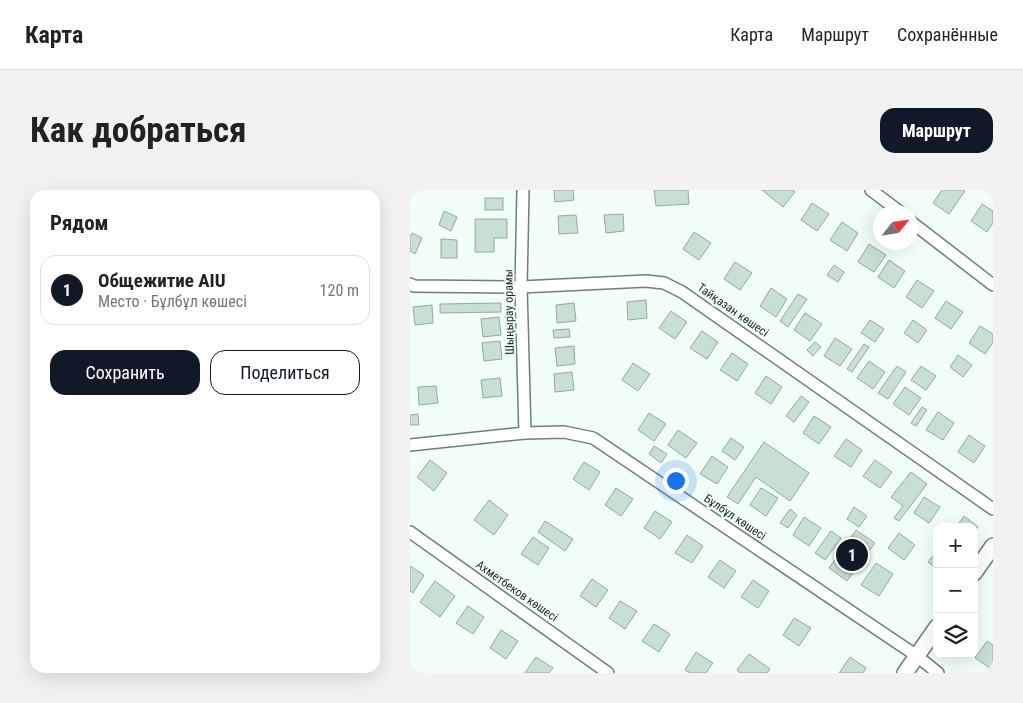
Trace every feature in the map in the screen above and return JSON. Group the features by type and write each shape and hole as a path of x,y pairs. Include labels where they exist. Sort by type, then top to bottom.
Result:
{"street":[{"name":"Шыңырау орамы","path":"523,190 521,286 525,433"},
{"path":"871,190 891,205"},
{"path":"918,227 993,285"},
{"name":"Тайқазан көшесі","path":"410,284 414,286 521,286 646,281 664,282 682,292 993,509"},
{"name":"Бұлбұл көшесі","path":"410,445 525,433 564,432 593,438 917,656 938,673"},
{"name":"Ахметбеков көшесі","path":"410,532 608,673"},
{"path":"978,568 993,546"},
{"path":"905,673 933,633"}],"building":[{"path":"554,190 573,190 574,200 555,202"},
{"path":"654,190 688,190 689,204 656,206"},
{"path":"762,190 793,190 795,192 783,207"},
{"path":"942,190 965,191 949,214 933,203"},
{"path":"485,198 503,198 503,210 485,210"},
{"path":"812,203 829,214 817,231 801,220"},
{"path":"982,204 993,211 993,223 987,232 971,221"},
{"path":"444,211 457,217 451,231 439,225"},
{"path":"623,214 624,231 606,233 604,215"},
{"path":"576,215 578,233 559,234 558,216"},
{"path":"475,219 507,219 507,238 494,238 494,252 475,252"},
{"path":"842,222 858,233 847,251 830,240"},
{"path":"694,232 711,243 699,260 683,249"},
{"path":"412,233 422,238 415,254 410,251 410,236"},
{"path":"441,239 457,240 457,258 441,258"},
{"path":"869,244 873,247 873,250 878,250 886,255 874,272 858,262"},
{"path":"889,260 905,271 894,288 878,277"},
{"path":"735,262 752,273 740,290 724,279"},
{"path":"834,265 844,272 838,282 827,275"},
{"path":"917,280 934,291 922,308 906,297"},
{"path":"771,288 787,299 776,317 760,306"},
{"path":"798,294 807,299 788,327 780,321"},
{"path":"646,300 647,318 628,320 627,302"},
{"path":"946,301 963,312 951,329 935,318"},
{"path":"501,303 501,312 440,313 440,304"},
{"path":"574,303 576,321 557,323 556,305"},
{"path":"432,305 433,323 415,325 413,307"},
{"path":"671,311 687,322 675,339 659,328"},
{"path":"805,313 822,324 810,341 794,330"},
{"path":"505,316 512,316 514,335 507,336"},
{"path":"499,317 501,335 483,337 481,319"},
{"path":"870,320 884,329 875,342 861,333"},
{"path":"913,320 927,330 918,343 904,333"},
{"path":"980,326 993,334 993,342 985,354 969,343"},
{"path":"569,329 570,337 554,338 553,330"},
{"path":"702,331 718,342 707,359 690,348"},
{"path":"835,338 852,349 840,366 824,356"},
{"path":"500,341 502,359 484,361 482,343"},
{"path":"815,342 821,347 813,356 807,350"},
{"path":"864,344 869,347 852,372 847,369"},
{"path":"574,346 575,364 557,366 555,348"},
{"path":"732,353 748,364 737,381 720,370"},
{"path":"958,355 972,365 963,377 950,367"},
{"path":"869,361 885,372 873,389 857,378"},
{"path":"633,363 650,374 638,391 622,380"},
{"path":"897,366 906,372 888,399 878,393"},
{"path":"921,366 936,376 926,390 911,380"},
{"path":"572,372 574,390 555,392 554,374"},
{"path":"766,376 782,387 771,404 755,393"},
{"path":"500,378 502,396 483,398 481,380"},
{"path":"436,386 438,403 419,405 418,387"},
{"path":"905,387 921,398 909,415 893,404"},
{"path":"801,396 809,402 794,422 786,416"},
{"path":"922,407 927,410 916,426 911,423"},
{"path":"938,412 954,423 943,440 926,430"},
{"path":"649,413 666,424 654,441 638,430"},
{"path":"418,414 419,425 410,425 410,415"},
{"path":"814,416 831,427 819,444 803,433"},
{"path":"678,430 697,443 686,458 668,445"},
{"path":"969,435 985,446 974,463 958,452"},
{"path":"731,438 744,447 735,460 722,451"},
{"path":"846,439 862,450 851,467 834,456"},
{"path":"764,442 809,473 790,501 756,477 738,504 727,497"},
{"path":"654,446 667,454 661,463 649,454"},
{"path":"712,456 728,467 717,484 700,474"},
{"path":"430,460 447,473 434,491 417,477"},
{"path":"875,460 892,472 880,488 863,476"},
{"path":"584,462 600,472 589,490 573,479"},
{"path":"911,472 927,484 899,521 894,518 903,506 891,497"},
{"path":"616,488 633,499 621,516 605,505"},
{"path":"761,488 778,498 766,516 750,505"},
{"path":"924,497 940,507 929,523 914,513"},
{"path":"489,500 508,515 494,535 474,520"},
{"path":"854,507 867,516 859,527 847,519"},
{"path":"790,509 797,515 788,528 780,523"},
{"path":"655,511 672,522 660,539 644,528"},
{"path":"964,516 973,523 959,523"},
{"path":"804,517 821,528 809,546 793,535"},
{"path":"545,521 573,539 565,551 538,532"},
{"path":"856,530 875,543 847,581 829,568"},
{"path":"831,531 841,538 825,560 815,553"},
{"path":"899,533 915,545 904,560 888,548"},
{"path":"687,535 703,546 692,563 675,553"},
{"path":"533,537 549,548 538,565 521,554"},
{"path":"933,556 933,566 928,562"},
{"path":"720,560 736,571 724,588 708,577"},
{"path":"876,563 893,574 879,596 861,585"},
{"path":"410,566 424,575 413,593 410,591"},
{"path":"592,579 608,590 596,607 580,596"},
{"path":"753,580 769,591 758,608 741,597"},
{"path":"435,581 455,596 440,617 420,602"},
{"path":"620,601 637,611 625,629 609,618"},
{"path":"468,606 484,617 473,634 456,623"},
{"path":"794,618 811,628 799,646 783,635"},
{"path":"654,624 670,634 659,652 642,641"},
{"path":"501,630 518,641 506,659 490,648"},
{"path":"987,641 993,645 993,666 991,669 975,658 978,658 978,654"},
{"path":"696,652 713,663 706,673 690,673 685,670"},
{"path":"749,654 770,669 767,673 740,673 737,670"},
{"path":"536,657 553,668 549,673 525,673"},
{"path":"850,657 866,668 863,673 839,673"}],"place":[{"name":"Общежитие AIU","path":"852,555"}]}
